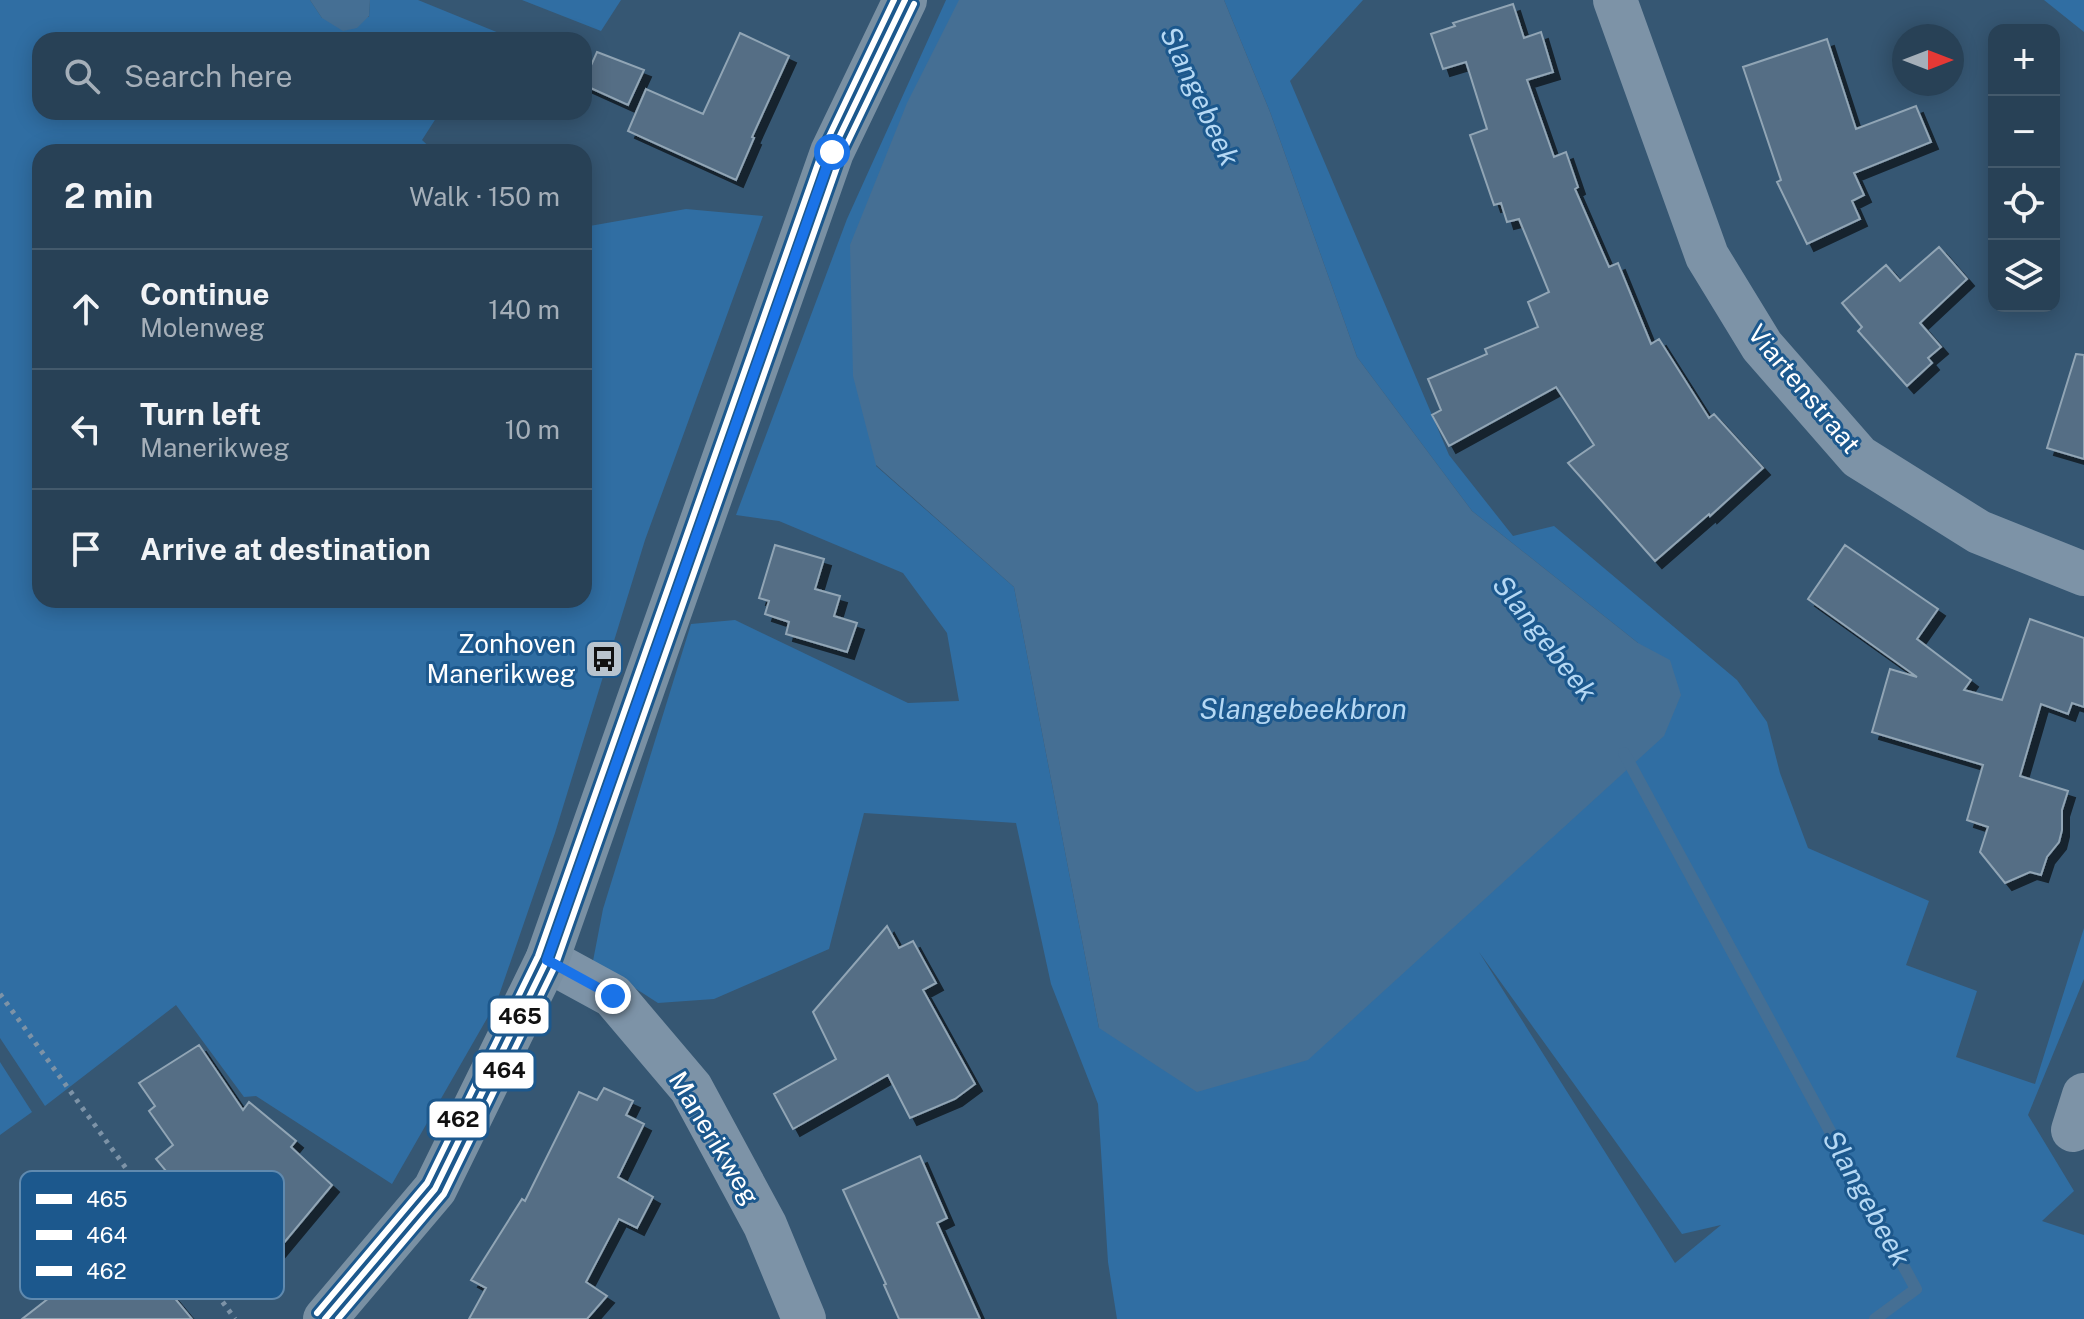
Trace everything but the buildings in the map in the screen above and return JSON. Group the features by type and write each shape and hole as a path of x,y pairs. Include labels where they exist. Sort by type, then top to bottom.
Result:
{"street":[{"path":"325,1319 435,1189 547,960 832,152 905,0"},
{"name":"Viartenstraat","path":"1615,0 1707,256 1762,346 1859,457 1979,532 2084,574"},
{"name":"Manerikweg","path":"547,960 613,996 691,1088 765,1225 804,1319"}],"path":[{"path":"0,994 128,1171"},
{"path":"221,1299 235,1319"}],"shaded area":[{"path":"0,0 310,0 322,18 369,17 370,0 418,0 496,32 32,32 32,120 435,120 422,140 426,144 32,144 32,608 592,608 592,226 686,209 763,216 645,540 555,833 497,1001 392,1184 256,1096 244,1097 176,1005 45,1106 0,1038"},
{"path":"522,0 621,0 601,31"},
{"path":"946,0 961,0 876,466 1014,587 1099,1028 1638,643 1472,511 1357,357 1270,112 1224,0 1363,0 1290,81 1449,455 1513,536 1554,526 1737,680 1767,722 1780,773 1808,848 1929,901 1906,965 1977,991 1956,1057 2035,1084 2084,928 2084,979 2028,1115 2074,1191 2042,1221 2084,1235 2084,1319 1117,1319 1108,1262 1098,1104 1051,984 1016,823 864,813 829,949 714,999 658,1003 593,961 603,909 691,624 735,620 908,703 959,701 947,633 903,573 779,521 736,515 847,219","holes":["1479,952 1682,1234 1721,1225 1675,1263"]},
{"path":"2044,0 2084,0 2084,32"},
{"path":"0,1062 32,1112 0,1135"}],"water":[{"path":"310,0 370,0 369,16 357,28 343,31 322,18"},
{"name":"Slangebeekbron","path":"959,0 1224,0 1270,112 1357,357 1472,511 1638,643 1670,660 1681,695 1664,736 1308,1060 1197,1092 1099,1028 1014,587 876,465 853,376 850,245 907,103"}],"waterway":[{"name":"Slangebeek","path":"1624,753 1916,1289 1875,1319"}],"transit line":[{"name":"462","path":"317,1313 427,1183 538,956 823,149 894,0"},
{"name":"465","path":"325,1319 435,1189 547,960 832,152 905,0"},
{"name":"464","path":"338,1319 444,1194 556,964 841,156 914,4"}],"place":[{"name":"Zonhoven Manerikweg","path":"604,659"}],"route":[{"path":"613,996 547,960 832,152"}]}
